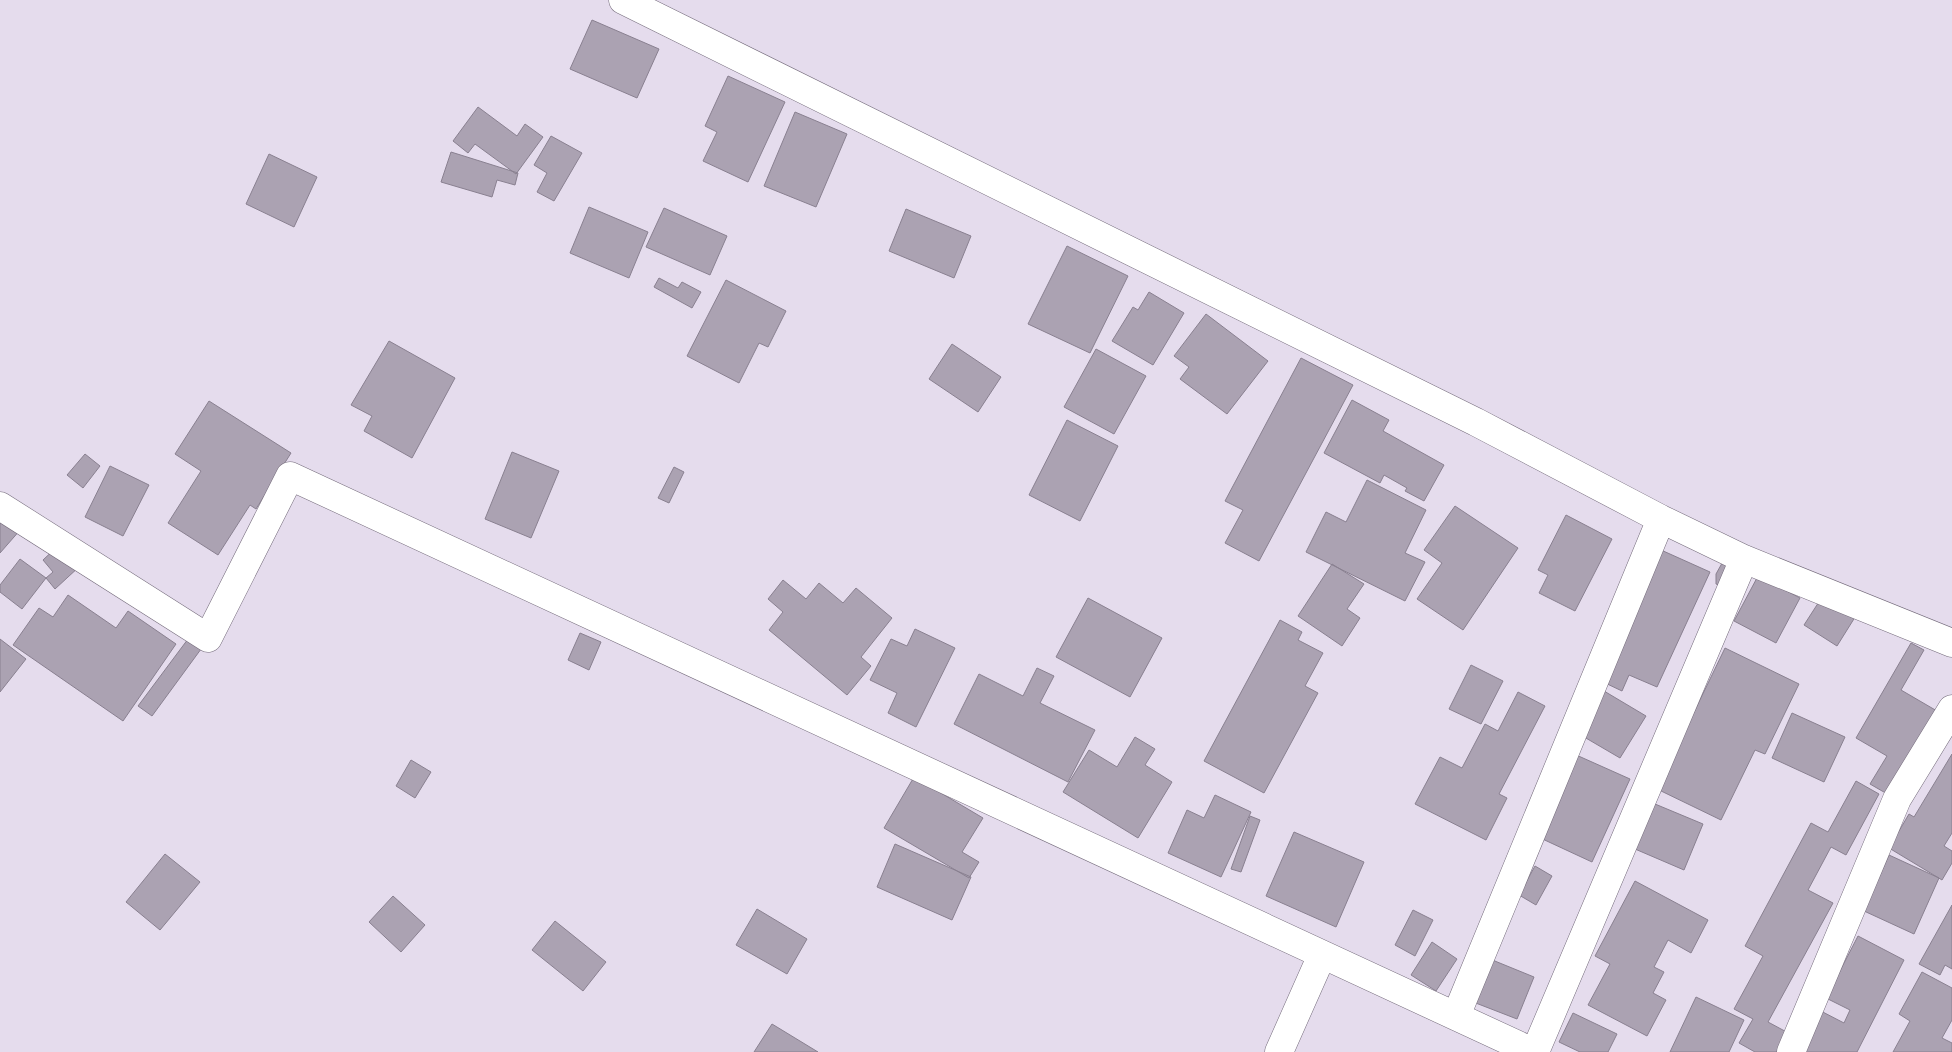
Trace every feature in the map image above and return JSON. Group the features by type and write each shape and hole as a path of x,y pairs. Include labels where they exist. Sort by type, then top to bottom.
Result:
{"street":[{"path":"623,0 1476,422 1662,519 1744,559 1952,643"},
{"path":"0,506 208,638 290,476 1534,1052 1744,559"},
{"path":"1456,1016 1662,519"},
{"path":"1791,1052 1897,799 1952,709"},
{"path":"1279,1052 1322,955"}],"building":[{"path":"592,20 659,49 637,98 570,69"},
{"path":"728,76 785,102 748,182 703,161 717,132 705,126"},
{"path":"478,107 517,136 525,124 543,137 516,174 475,144 468,153 453,141"},
{"path":"795,112 847,134 816,207 764,186"},
{"path":"551,136 582,153 554,201 537,192 547,173 534,165"},
{"path":"451,152 518,173 515,185 497,180 492,197 441,182"},
{"path":"269,154 317,177 294,227 246,204"},
{"path":"589,207 648,232 629,278 570,253"},
{"path":"664,208 727,236 710,275 646,247"},
{"path":"906,209 971,236 954,278 889,251"},
{"path":"1067,246 1128,276 1090,353 1028,324"},
{"path":"659,278 678,288 682,282 701,292 692,308 654,287"},
{"path":"726,280 786,311 768,347 759,343 739,383 687,356"},
{"path":"1149,292 1184,313 1153,365 1112,341 1133,307 1138,310"},
{"path":"1206,314 1268,361 1227,414 1180,379 1189,367 1174,356"},
{"path":"389,341 455,378 412,458 364,431 372,416 351,405"},
{"path":"952,344 1001,377 978,412 929,379"},
{"path":"1096,349 1146,376 1114,434 1064,407"},
{"path":"1301,358 1353,385 1259,561 1225,543 1243,510 1225,501"},
{"path":"1352,400 1389,420 1383,431 1444,465 1424,501 1405,491 1407,488 1384,475 1380,483 1324,453"},
{"path":"209,401 291,453 256,509 250,505 218,555 168,523 201,471 175,454"},
{"path":"1067,420 1118,446 1080,521 1029,495"},
{"path":"512,452 559,471 531,538 485,519"},
{"path":"85,454 100,466 83,488 67,475"},
{"path":"110,466 149,485 123,536 85,517"},
{"path":"674,467 684,472 669,503 658,498"},
{"path":"1367,480 1426,510 1405,553 1425,562 1405,601 1306,552 1326,512 1346,522"},
{"path":"1455,506 1518,548 1463,630 1417,599 1442,563 1424,550"},
{"path":"0,510 21,529 0,553"},
{"path":"1566,515 1612,539 1575,611 1539,593 1548,575 1538,570"},
{"path":"60,544 80,566 55,589 46,578 53,572 43,560"},
{"path":"1661,550 1710,572 1657,687 1629,675 1622,691 1601,681"},
{"path":"1726,556 1729,588 1716,584 1716,574"},
{"path":"20,559 46,578 22,609 0,592 0,585"},
{"path":"1332,564 1364,584 1347,609 1360,618 1342,646 1298,616"},
{"path":"1758,576 1800,598 1776,643 1734,621"},
{"path":"783,580 806,599 819,583 843,603 856,588 892,618 861,657 871,666 847,695 769,630 783,612 768,599"},
{"path":"1824,594 1857,614 1837,646 1804,625"},
{"path":"68,595 116,628 128,611 176,644 123,721 13,645 39,608 53,617"},
{"path":"1088,598 1162,638 1130,697 1056,657"},
{"path":"1280,620 1302,632 1298,640 1323,653 1305,686 1318,693 1264,793 1204,761"},
{"path":"915,629 955,648 916,727 888,713 897,693 870,680 891,639 907,646"},
{"path":"580,633 601,642 589,670 568,660"},
{"path":"191,635 204,645 152,716 138,706"},
{"path":"0,639 26,659 0,692"},
{"path":"1911,643 1924,650 1901,690 1937,711 1889,795 1870,784 1887,756 1856,738"},
{"path":"1725,648 1799,684 1765,754 1755,750 1721,820 1657,789"},
{"path":"1471,665 1503,681 1481,724 1449,709"},
{"path":"1037,668 1054,676 1040,703 1095,730 1068,782 954,724 979,674 1023,696"},
{"path":"1604,691 1646,716 1620,758 1579,734"},
{"path":"1518,692 1545,706 1499,794 1507,798 1486,840 1415,804 1440,757 1462,768 1485,724 1498,731"},
{"path":"1792,713 1845,737 1824,782 1772,758"},
{"path":"1135,737 1155,749 1145,765 1172,782 1138,838 1063,792 1089,750 1117,767"},
{"path":"1574,754 1630,779 1592,862 1536,836"},
{"path":"1952,754 1952,833 1944,846 1952,851 1952,863 1942,880 1889,848 1909,814 1914,817"},
{"path":"411,760 431,772 415,798 396,786"},
{"path":"914,777 983,818 962,852 979,862 969,878 884,828"},
{"path":"1856,781 1879,794 1846,855 1831,847 1808,890 1833,903 1768,1022 1794,1036 1785,1052 1755,1052 1739,1043 1753,1019 1734,1009 1763,956 1745,946 1811,823 1828,832"},
{"path":"1215,795 1251,812 1221,877 1168,853 1187,810 1204,818"},
{"path":"1655,804 1703,824 1684,870 1635,849"},
{"path":"1250,816 1260,820 1241,872 1231,869"},
{"path":"1294,832 1364,862 1336,927 1266,896"},
{"path":"895,844 971,877 952,920 877,887"},
{"path":"165,854 200,882 160,930 126,902"},
{"path":"1889,855 1939,878 1914,934 1864,911"},
{"path":"1535,866 1552,876 1536,905 1519,895"},
{"path":"1635,881 1708,920 1691,953 1668,940 1654,967 1664,972 1653,993 1666,1000 1647,1036 1588,1005 1610,964 1595,956"},
{"path":"393,896 425,925 401,952 369,922"},
{"path":"1952,905 1952,969 1945,965 1940,975 1919,964"},
{"path":"757,909 807,939 787,974 736,945"},
{"path":"1413,910 1433,920 1415,956 1395,945"},
{"path":"555,921 606,962 583,991 532,950"},
{"path":"1858,936 1904,960 1857,1052 1793,1052 1815,1008 1844,1023 1850,1010 1826,998"},
{"path":"1432,942 1457,959 1436,991 1411,975"},
{"path":"1485,957 1534,977 1517,1019 1468,1000"},
{"path":"1922,972 1952,988 1952,1020 1942,1038 1952,1043 1952,1052 1893,1052 1910,1021 1899,1014"},
{"path":"1696,997 1744,1020 1729,1052 1670,1052"},
{"path":"1573,1013 1617,1034 1608,1052 1580,1052 1559,1042"},
{"path":"772,1024 818,1052 754,1052"}]}
